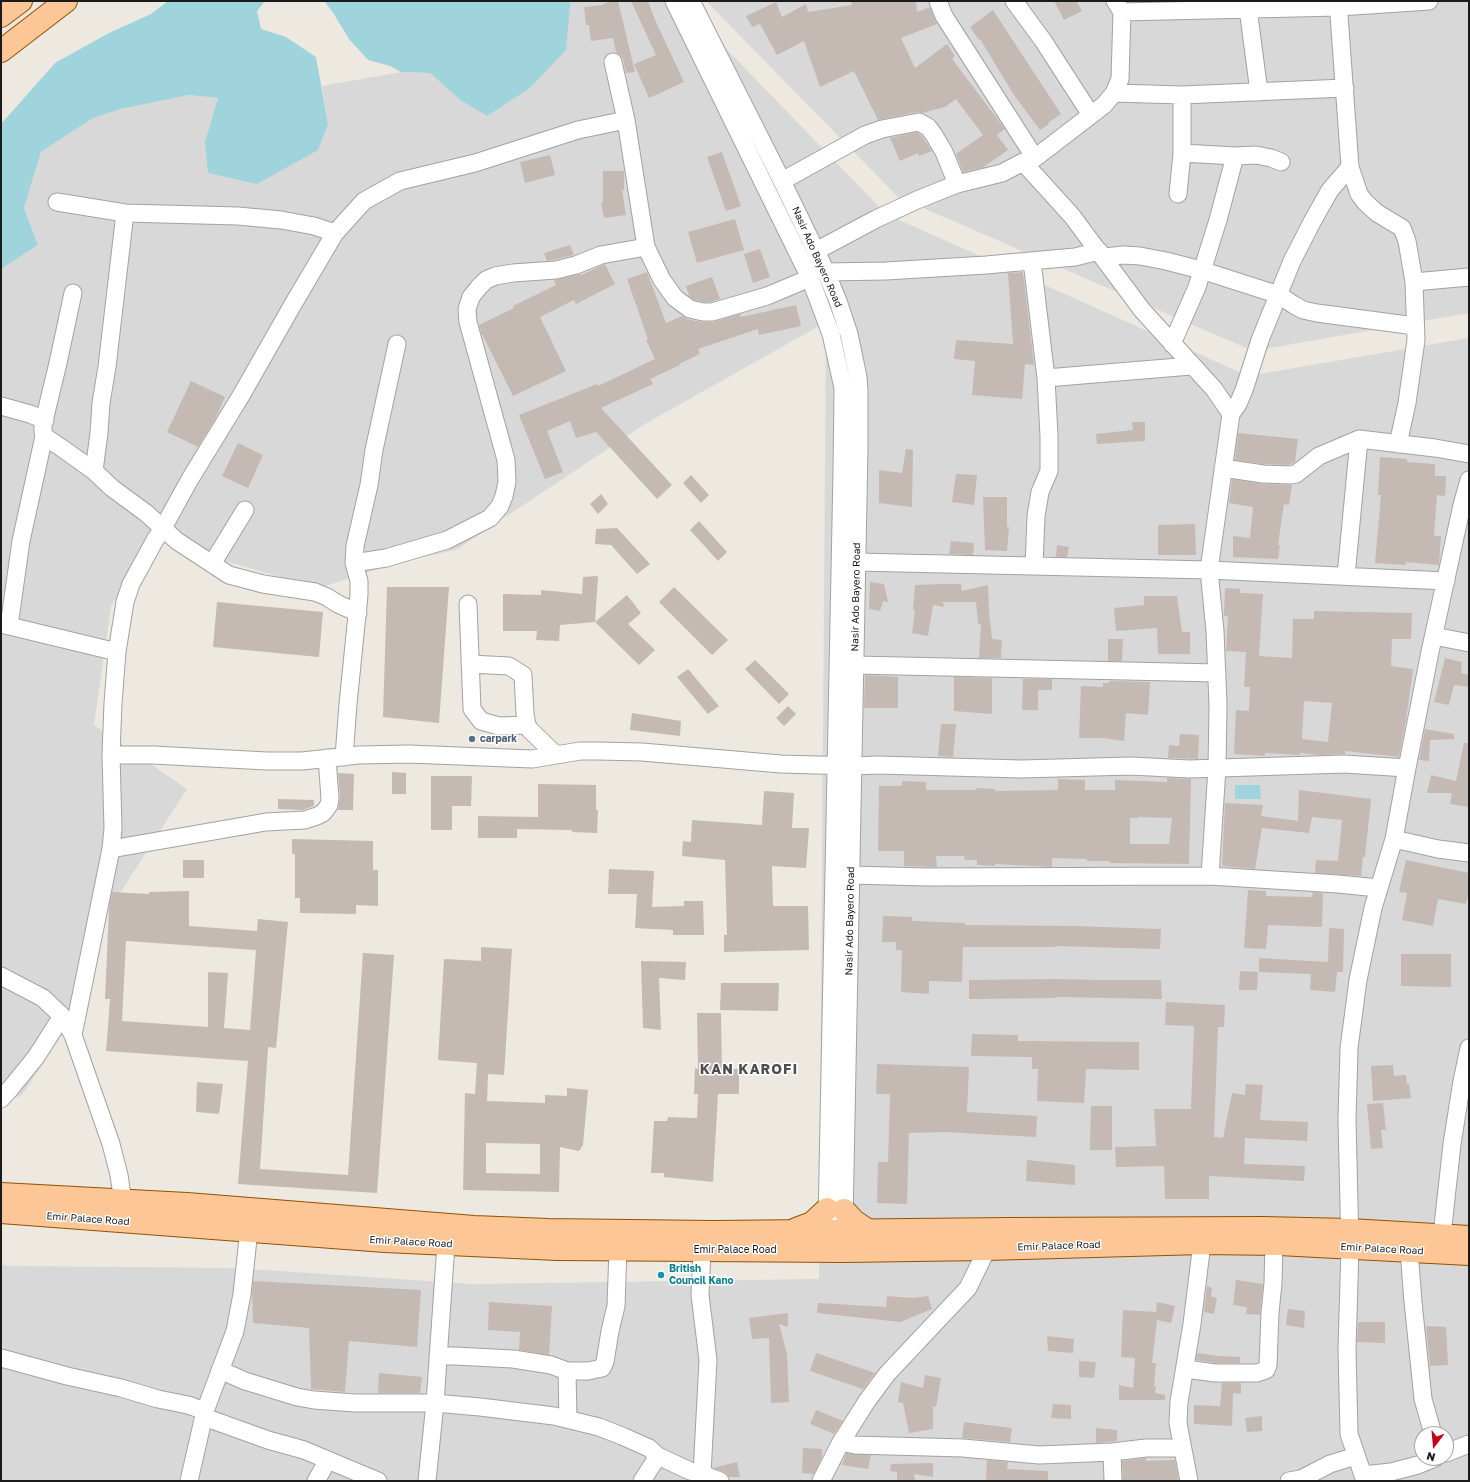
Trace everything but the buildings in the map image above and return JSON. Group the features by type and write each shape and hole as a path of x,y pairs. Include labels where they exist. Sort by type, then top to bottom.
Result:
{"main road":[{"path":"1,16 21,1"},
{"path":"1,51 66,1"},
{"name":"Emir Palace Road","path":"1,1194 123,1202 187,1204 474,1227 618,1249 702,1250 835,1230 986,1239 1274,1244 1350,1238 1442,1234 1469,1237"},
{"name":"Emir Palace Road","path":"1,1212 446,1244 712,1232 835,1230 986,1239 1205,1228 1350,1238 1409,1250 1469,1254"}],"street":[{"path":"674,1 818,275 842,388 836,764 835,1230"},
{"name":"Nasir Ado Bayero Road","path":"691,1 816,251 818,275 838,301 849,334 859,384 851,875 835,1230"},
{"path":"938,1 944,16 1029,160 1142,310 1191,366 1214,389 1231,414"},
{"path":"1014,1 1044,42 1091,116"},
{"path":"1119,6 1143,1"},
{"path":"1119,6 1338,4 1429,1"},
{"path":"1338,4 1350,167 1359,194 1365,202 1377,213 1402,228 1407,241 1414,282 1416,340 1398,444"},
{"path":"1248,5 1259,92"},
{"path":"816,251 876,219 957,184 1002,173 1029,160 1091,116 1114,94 1120,79 1119,6"},
{"path":"613,62 626,120 646,248 662,280 675,298 690,310 712,312 767,296 818,275 1032,261 1101,254 1140,256 1201,270 1279,294 1294,306 1303,310 1415,326"},
{"path":"1114,94 1182,95 1345,88"},
{"path":"1178,194 1182,152 1182,95"},
{"path":"73,1035 111,849 113,828 111,755 113,703 117,652 125,602 132,584 155,540 164,528 190,479 242,394 335,233 364,201 400,182 475,163 578,130 626,120"},
{"path":"782,181 865,135 882,129 919,122 928,127 934,134 944,152 957,184"},
{"path":"1182,152 1235,156 1256,155 1272,158 1281,162"},
{"path":"1172,344 1194,292 1218,220 1235,156"},
{"path":"1210,876 1218,768 1217,673 1215,631 1209,570 1231,414 1238,404 1244,390 1260,340 1292,261 1330,190 1350,167"},
{"path":"57,202 124,213 238,216 275,219 302,224 335,233"},
{"path":"94,471 124,213"},
{"path":"354,563 392,556 447,540 490,518 500,506 504,496 506,482 506,460 468,322 467,310 471,297 479,287 486,280 494,276 534,270 556,270 601,256 646,248"},
{"path":"1032,261 1046,378 1049,471 1040,492 1038,504 1034,566"},
{"path":"1414,282 1469,277"},
{"path":"73,293 44,428 5,625 117,652"},
{"path":"111,849 258,823 305,820 323,813 329,805 336,757 349,690 358,613 359,581 354,563 355,546 369,485 374,450 397,344"},
{"path":"1046,378 1191,366"},
{"path":"1,406 30,414 112,488 146,513 178,541 229,575 279,587 314,592 358,613"},
{"path":"1223,468 1262,474 1296,474 1318,456 1360,438 1469,454"},
{"path":"1346,576 1360,438"},
{"path":"1414,1466 1364,1478 1349,1434 1347,1349 1350,1238 1347,1120 1349,1048 1358,980 1373,908 1394,839 1434,636 1469,480"},
{"path":"212,564 245,510"},
{"path":"856,562 1209,570 1446,581"},
{"path":"468,604 472,709 481,721 499,726 527,725"},
{"path":"1434,636 1469,643"},
{"path":"470,664 509,666 523,675 527,725 530,730 556,755"},
{"path":"855,665 1217,673"},
{"path":"111,755 153,755 267,761 302,761 359,755 409,754 532,759 580,751 642,752 745,762 836,764 853,766 878,765 1021,769 1131,766 1189,769 1344,764 1407,768"},
{"path":"1394,839 1438,849 1469,853"},
{"path":"851,875 927,877 1210,876 1378,888"},
{"path":"1,976 43,998 62,1016 73,1035 111,1144 119,1175 123,1202"},
{"path":"1,1099 36,1057 62,1016"},
{"path":"1442,1234 1452,1144 1466,1081 1469,1048"},
{"path":"189,1481 204,1414 235,1331 242,1294 249,1230"},
{"path":"821,1481 841,1442 866,1401 887,1374 968,1288 986,1239"},
{"path":"1189,1481 1178,1423 1179,1402 1186,1369 1202,1243"},
{"path":"427,1481 435,1403 446,1244"},
{"path":"1186,1369 1215,1372 1257,1373 1266,1370 1268,1365 1274,1244"},
{"path":"438,1356 513,1359 551,1366 567,1371 598,1370 604,1366 616,1306 618,1249"},
{"path":"702,1250 700,1295 708,1360 702,1474"},
{"path":"1409,1250 1413,1302 1424,1399 1431,1426"},
{"path":"1,1358 68,1376 121,1388 158,1399 188,1405 204,1414 268,1440 304,1450 378,1481"},
{"path":"220,1370 245,1381 286,1394 314,1400 355,1403 435,1403 521,1411 568,1419 598,1427 640,1444 649,1448 658,1456 690,1471 720,1481"},
{"path":"567,1371 568,1419"},
{"path":"841,1442 855,1445 963,1448 1039,1455 1112,1452 1146,1448 1182,1448"},
{"path":"1454,1450 1469,1444"},
{"path":"1112,1452 1113,1481"},
{"path":"642,1481 658,1456"},
{"path":"1289,1481 1300,1479 1330,1464 1356,1456"},
{"path":"316,1481 328,1460"}],"shaded area":[{"path":"571,1 680,1 886,214 1248,376 1469,338 1469,1481 1,1481 1,1265 234,1268 472,1284 819,1279 826,322 645,424 456,550 403,561 319,588 155,541 111,606 94,725 187,789 93,935 65,1030 22,1095 1,1104 1,269 38,245 24,208 41,152 93,118 121,109 189,95 219,98 205,142 328,124 322,86 401,72 430,73 459,99 570,6"},
{"path":"706,1 1469,1 1469,313 1253,351 898,197"}],"water":[{"path":"168,1 265,1 257,11 261,29 286,37 316,57 328,124 318,150 257,184 208,173 205,142 218,98 189,95 121,109 93,118 41,152 24,208 38,245 1,269 1,124 55,63 109,33 151,14"},
{"path":"324,1 571,1 566,50 530,88 487,116 459,99 430,73 401,72 390,66 368,60 349,39"},
{"path":"1235,785 1260,785 1261,799 1235,799"}],"place":[{"name":"carpark","path":"472,739"},
{"name":"British Council Kano","path":"661,1275"}],"district":[{"name":"KAN KAROFI","path":"749,1070"}]}
